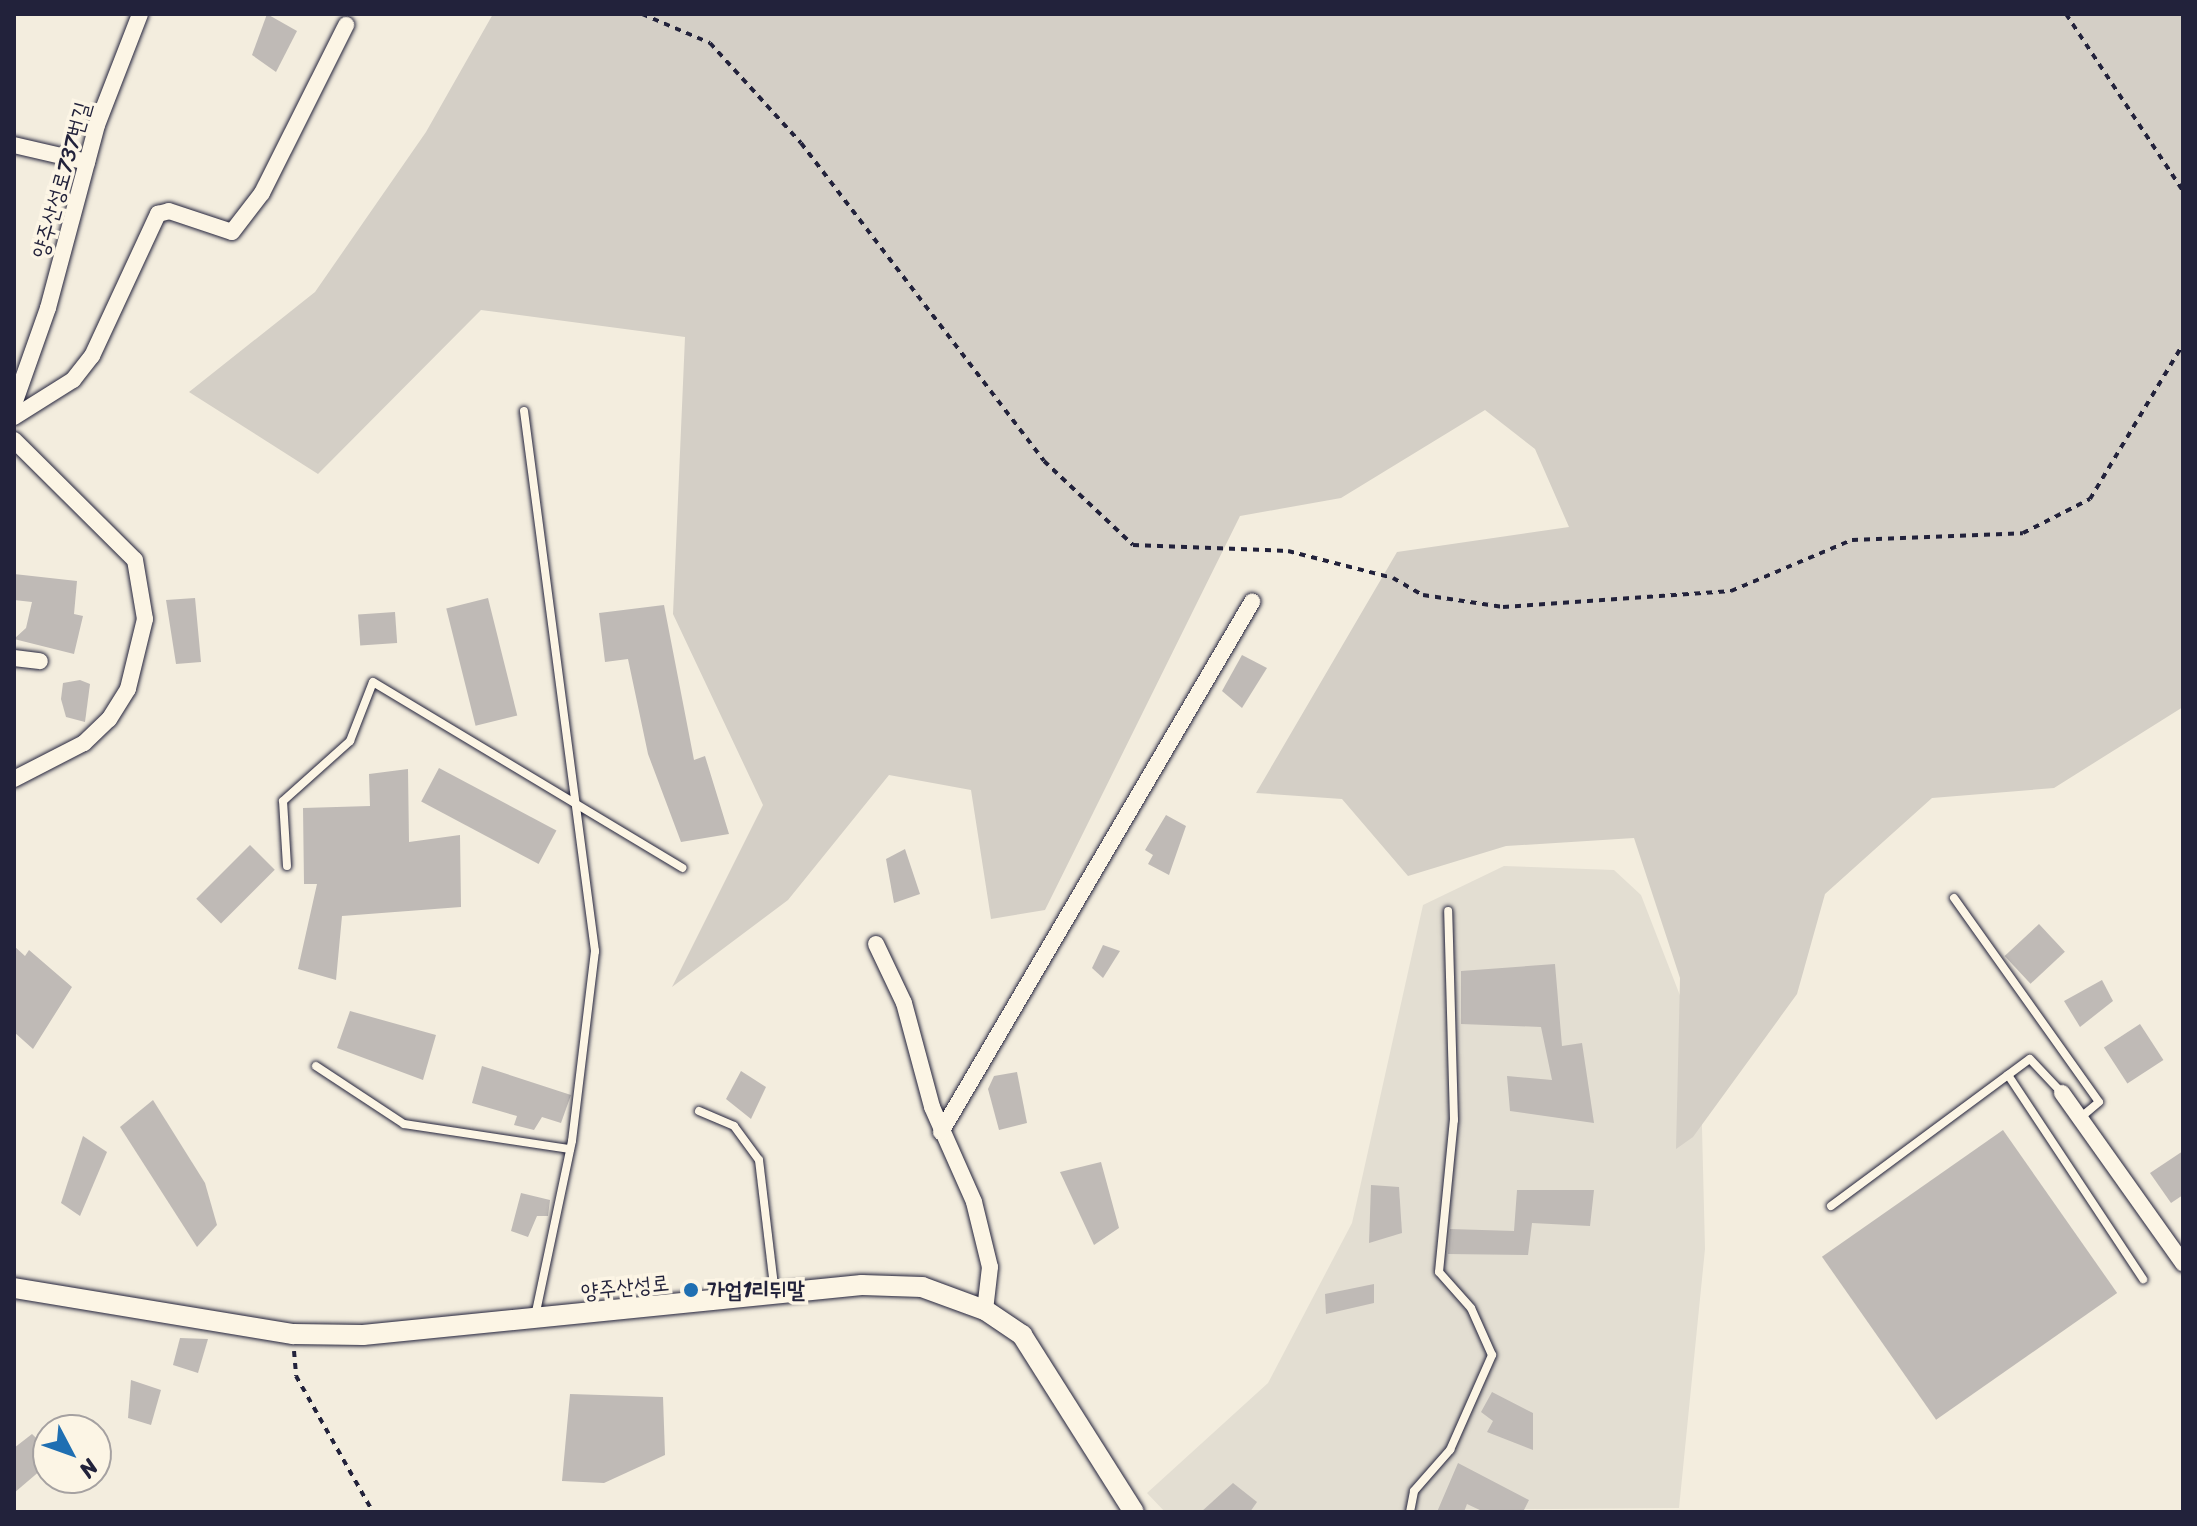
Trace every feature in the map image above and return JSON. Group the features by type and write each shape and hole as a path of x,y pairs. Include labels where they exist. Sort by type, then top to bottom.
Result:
{"street":[{"name":"양주산성로737번길","path":"14,404 87,162 140,14"},
{"path":"14,417 53,393 92,356 158,214 169,211 232,232 262,193 346,25"},
{"path":"14,145 87,162"},
{"path":"27,367 31,385 53,393"},
{"path":"14,440 135,560 145,619 128,689 109,719 84,743 14,779"},
{"path":"941,1132 1252,602"},
{"path":"14,658 40,661"},
{"path":"876,944 904,1003 941,1132 974,1202 990,1267 985,1310"},
{"path":"2062,1093 2183,1263"},
{"name":"양주산성로","path":"14,1288 293,1334 534,1322 883,1284 942,1292 985,1310 1040,1355 1134,1512"}],"lane":[{"path":"524,411 581,810 595,951 570,1149 534,1322"},
{"path":"287,866 283,801 350,741 373,682 682,868"},
{"path":"1954,898 2099,1102 2080,1118"},
{"path":"1410,1512 1414,1491 1450,1450 1492,1355 1471,1308 1439,1272 1454,1120 1448,911"},
{"path":"1831,1206 2030,1059 2062,1093"},
{"path":"316,1066 404,1124 570,1149"},
{"path":"2008,1075 2143,1279"},
{"path":"699,1111 734,1126 759,1160 775,1295"}],"path":[{"path":"642,14 721,54 801,143 1044,461 1133,545 1288,551 1393,578 1423,595 1503,607 1731,591 1852,540 2023,533 2090,499 2183,344"},
{"path":"2066,14 2183,191"},
{"path":"293,1334 296,1376 373,1512"}],"shaded area":[{"path":"493,14 2183,14 2183,707 2054,788 1932,798 1825,894 1797,994 1693,1137 1676,1149 1680,978 1634,838 1506,846 1408,876 1342,799 1256,793 1397,552 1569,527 1535,449 1485,410 1341,498 1240,516 1045,910 991,919 971,790 889,775 788,900 672,987 763,805 673,614 685,337 481,310 318,474 189,392 315,292 426,132"},
{"path":"1504,866 1614,870 1641,895 1700,1047 1705,1249 1679,1508 1165,1512 1147,1493 1268,1383 1352,1223 1423,905"}],"building":[{"path":"267,14 297,31 276,72 252,55"},
{"path":"14,574 77,581 74,614 83,616 74,654 14,639 26,628 32,602 14,600"},
{"path":"195,598 201,662 176,664 166,600"},
{"path":"488,598 517,715 476,726 446,608"},
{"path":"664,605 694,760 705,756 729,834 681,842 648,754 628,659 605,662 599,613"},
{"path":"395,612 397,643 360,646 358,615"},
{"path":"1242,655 1267,668 1242,708 1222,691"},
{"path":"80,680 90,684 85,722 66,717 61,699 63,683"},
{"path":"439,768 556,830 539,864 421,802"},
{"path":"408,769 409,842 460,835 461,907 342,916 336,980 298,969 317,884 304,884 303,808 370,806 369,774"},
{"path":"1166,815 1186,826 1169,875 1148,864 1153,855 1145,850"},
{"path":"250,845 275,870 221,923 196,899"},
{"path":"905,849 920,894 894,903 886,859"},
{"path":"2039,924 2065,952 2031,984 2005,956"},
{"path":"1103,945 1120,951 1103,978 1092,968"},
{"path":"14,946 25,956 29,950 72,987 33,1049 14,1032"},
{"path":"1555,964 1562,1046 1582,1043 1594,1123 1510,1111 1507,1076 1552,1080 1541,1027 1461,1024 1461,971"},
{"path":"2102,980 2113,1001 2080,1027 2064,1001"},
{"path":"350,1011 436,1035 423,1080 337,1048"},
{"path":"2140,1024 2163,1060 2127,1083 2104,1047"},
{"path":"482,1066 571,1095 561,1123 542,1117 534,1130 514,1125 517,1116 472,1103"},
{"path":"741,1071 766,1087 751,1119 726,1099"},
{"path":"1017,1072 1027,1123 999,1130 988,1089 994,1076"},
{"path":"153,1100 205,1183 217,1225 197,1247 120,1127"},
{"path":"2003,1130 2117,1293 1936,1420 1822,1257"},
{"path":"83,1136 107,1152 80,1216 61,1203"},
{"path":"2183,1151 2183,1195 2171,1203 2150,1173"},
{"path":"1101,1162 1119,1228 1094,1245 1060,1172"},
{"path":"1371,1185 1399,1187 1402,1233 1369,1243"},
{"path":"1517,1190 1594,1190 1590,1226 1532,1223 1528,1255 1448,1254 1450,1229 1514,1231"},
{"path":"521,1193 550,1200 548,1216 537,1216 528,1237 511,1231"},
{"path":"1374,1284 1374,1303 1326,1314 1325,1294"},
{"path":"180,1338 208,1339 198,1373 173,1365"},
{"path":"131,1380 161,1390 151,1425 128,1418"},
{"path":"1492,1392 1533,1413 1533,1450 1487,1432 1493,1421 1481,1412"},
{"path":"570,1394 663,1397 665,1455 604,1483 562,1481"},
{"path":"32,1434 32,1478 14,1493 14,1448"},
{"path":"1458,1463 1529,1500 1523,1512 1484,1512 1467,1504 1464,1512 1437,1512"},
{"path":"1233,1483 1257,1502 1250,1512 1201,1512"}],"place":[{"name":"가업1리뒤말","path":"691,1290"}]}
